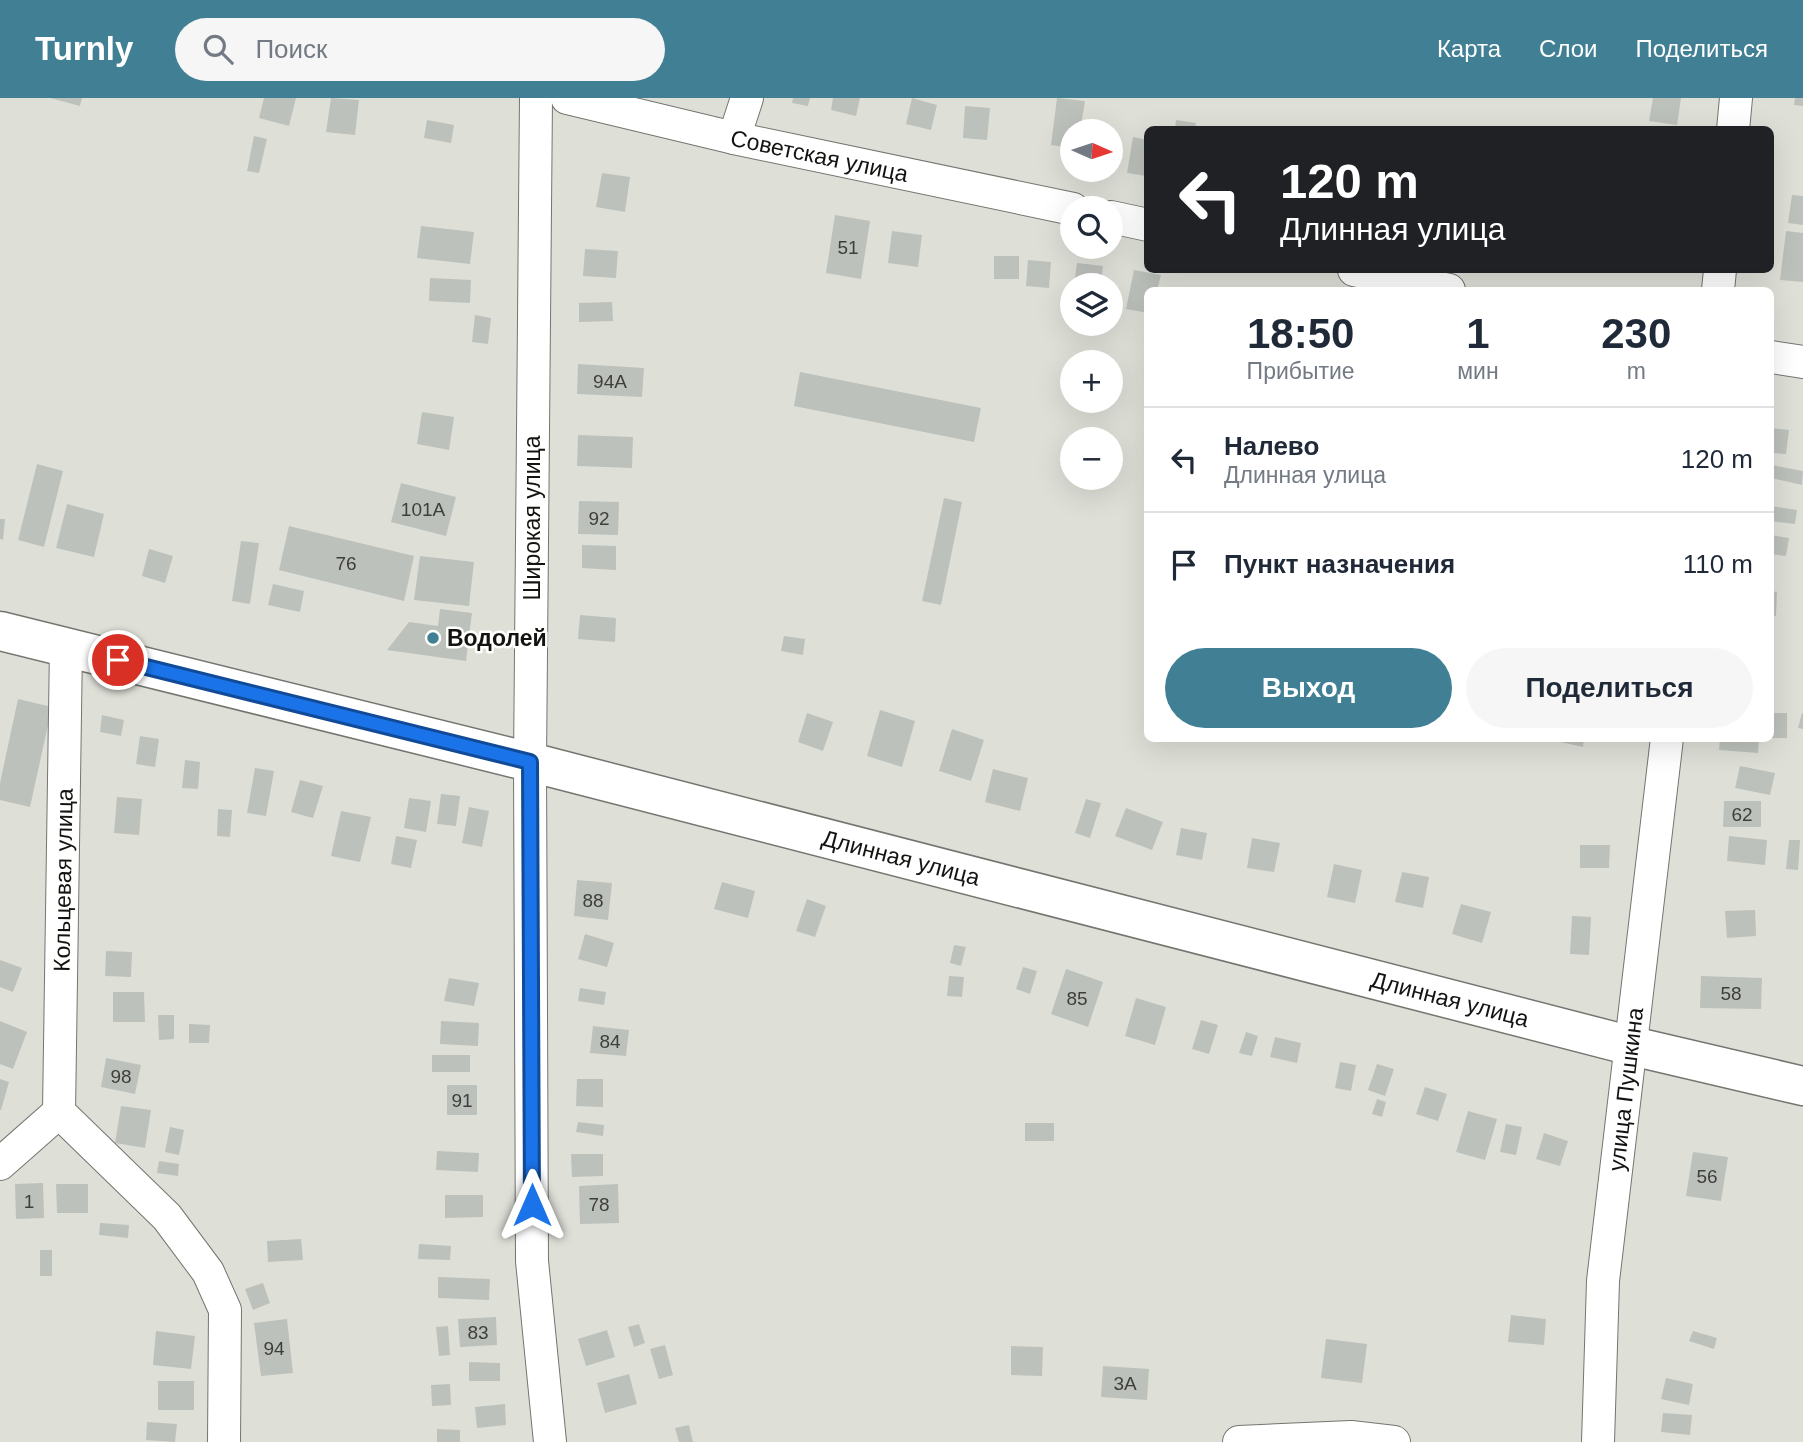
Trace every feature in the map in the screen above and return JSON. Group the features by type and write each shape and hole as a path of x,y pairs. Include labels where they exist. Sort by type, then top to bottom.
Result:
{"main road":[{"name":"Длинная улица","path":"0,631 530,762 1632,1046 1803,1086"}],"street":[{"name":"Широкая улица","path":"536,98 530,762 532,1261 550,1442"},
{"name":"Советская улица","path":"567,98 734,138 1060,206"},
{"path":"734,138 747,98"},
{"path":"1733,126 1736,98"},
{"path":"1123,220 1144,224"},
{"path":"1368,273 1436,287"},
{"path":"1774,357 1803,362"},
{"name":"Кольцевая улица","path":"59,1112 66,647"},
{"name":"улица Пушкина","path":"1598,1442 1603,1281 1667,742"},
{"path":"0,1164 59,1112 167,1217 208,1272 225,1310 224,1442"},
{"path":"1239,1442 1351,1437 1394,1442"}],"building":[{"path":"50,98 82,98 80,106"},
{"path":"264,98 296,98 289,126 259,118"},
{"path":"331,98 359,100 355,135 326,132"},
{"path":"793,98 810,98 808,106 792,103"},
{"path":"833,98 860,98 856,116 831,110"},
{"path":"912,98 937,105 931,130 906,124"},
{"path":"1057,98 1085,101 1082,119 1060,119 1060,146 1051,145"},
{"path":"1653,98 1681,98 1677,125 1649,121"},
{"path":"1795,98 1803,98 1803,106 1794,105"},
{"path":"965,106 990,108 987,140 963,138"},
{"path":"427,120 454,125 451,143 424,138"},
{"path":"1176,120 1196,123 1196,126 1175,126"},
{"path":"254,136 267,139 259,173 247,171"},
{"path":"1133,137 1144,139 1144,176 1127,173"},
{"path":"602,173 630,177 625,212 596,207"},
{"path":"1792,195 1803,196 1803,225 1788,223"},
{"path":"835,215 870,221 861,279 826,273"},
{"path":"421,226 474,232 470,264 417,258"},
{"path":"892,231 922,235 918,267 888,263"},
{"path":"1786,231 1803,233 1803,282 1780,280"},
{"path":"585,249 618,251 616,278 583,276"},
{"path":"994,256 1019,256 1019,279 994,279"},
{"path":"1028,260 1051,262 1049,288 1026,286"},
{"path":"1077,263 1103,266 1102,273 1076,273"},
{"path":"1134,270 1161,275 1158,287 1144,287 1144,312 1126,309"},
{"path":"430,278 471,280 470,303 429,301"},
{"path":"612,302 613,321 579,322 579,303"},
{"path":"475,315 491,318 488,344 472,342"},
{"path":"578,364 644,368 642,397 577,394"},
{"path":"800,372 981,408 974,442 794,406"},
{"path":"422,412 454,417 449,450 417,444"},
{"path":"1774,428 1789,430 1786,454 1774,453"},
{"path":"578,435 633,437 632,468 577,466"},
{"path":"37,464 63,471 44,547 18,540"},
{"path":"1774,465 1803,471 1802,485 1774,479"},
{"path":"401,483 456,497 446,536 391,522"},
{"path":"944,498 962,502 941,605 922,601"},
{"path":"579,501 619,502 618,535 578,534"},
{"path":"67,504 104,514 94,557 56,548"},
{"path":"1774,506 1797,510 1795,524 1774,521"},
{"path":"0,519 5,519 3,540 0,539"},
{"path":"289,526 414,556 404,601 279,570"},
{"path":"1774,536 1789,538 1786,556 1774,554"},
{"path":"241,541 259,543 250,604 232,601"},
{"path":"582,545 616,546 616,570 582,568"},
{"path":"149,549 173,556 165,583 142,576"},
{"path":"420,556 474,562 469,606 414,600"},
{"path":"273,584 304,591 300,612 268,605"},
{"path":"1774,592 1777,592 1774,616"},
{"name":"Водолей","path":"440,609 472,613 466,661 387,650 409,622 438,626"},
{"path":"580,615 616,618 615,642 578,639"},
{"path":"784,636 805,639 803,655 781,651"},
{"path":"18,699 52,707 30,807 0,800 0,783"},
{"path":"880,710 915,721 902,767 867,756"},
{"path":"807,713 833,722 823,751 798,742"},
{"path":"1774,713 1787,713 1787,738 1774,738"},
{"path":"1803,713 1803,729 1798,728"},
{"path":"102,715 124,720 121,736 100,732"},
{"path":"952,729 984,740 971,781 939,771"},
{"path":"140,736 159,739 155,767 136,764"},
{"path":"1561,742 1584,742 1583,747"},
{"path":"1720,742 1759,742 1758,753 1719,750"},
{"path":"185,760 200,762 198,789 182,788"},
{"path":"1740,766 1775,773 1770,795 1735,788"},
{"path":"255,768 274,771 266,816 247,813"},
{"path":"993,769 1028,778 1020,811 985,802"},
{"path":"300,780 323,786 313,818 291,812"},
{"path":"441,794 460,796 456,826 437,824"},
{"path":"117,797 142,799 139,835 114,833"},
{"path":"409,798 431,801 426,832 404,828"},
{"path":"1086,799 1101,803 1090,838 1075,833"},
{"path":"1724,801 1761,801 1761,827 1723,827"},
{"path":"469,807 489,811 482,847 462,843"},
{"path":"1126,808 1163,822 1152,850 1115,836"},
{"path":"218,809 232,810 230,837 217,836"},
{"path":"341,811 371,817 360,862 331,856"},
{"path":"1181,828 1207,833 1202,860 1176,855"},
{"path":"396,836 417,840 411,868 391,864"},
{"path":"1729,836 1767,840 1765,865 1727,861"},
{"path":"1252,838 1280,843 1274,872 1247,868"},
{"path":"1789,840 1800,840 1798,870 1786,869"},
{"path":"1580,845 1610,845 1609,868 1580,868"},
{"path":"1334,864 1362,870 1355,903 1327,897"},
{"path":"1402,872 1429,877 1423,908 1395,902"},
{"path":"577,880 612,883 608,920 574,916"},
{"path":"722,882 755,891 748,918 714,909"},
{"path":"807,899 826,906 815,937 796,931"},
{"path":"1461,904 1491,912 1482,943 1452,934"},
{"path":"1755,910 1756,936 1727,938 1725,911"},
{"path":"1572,916 1591,917 1589,955 1570,954"},
{"path":"585,934 614,943 607,967 578,959"},
{"path":"954,945 966,947 961,966 950,963"},
{"path":"106,951 132,952 131,977 105,976"},
{"path":"0,960 22,968 13,992 0,987"},
{"path":"1023,967 1037,971 1030,994 1016,989"},
{"path":"1066,969 1103,982 1088,1027 1051,1014"},
{"path":"949,976 964,977 962,997 947,996"},
{"path":"1701,976 1762,978 1761,1009 1700,1008"},
{"path":"449,978 479,983 474,1006 444,1001"},
{"path":"580,988 606,992 604,1005 578,1001"},
{"path":"113,992 144,992 145,1022 113,1022"},
{"path":"1136,998 1166,1007 1155,1045 1125,1036"},
{"path":"158,1015 174,1015 174,1039 159,1040"},
{"path":"1201,1020 1218,1025 1209,1054 1192,1049"},
{"path":"0,1021 27,1032 13,1069 0,1064"},
{"path":"441,1021 479,1023 478,1046 440,1044"},
{"path":"189,1024 210,1025 209,1043 189,1043"},
{"path":"593,1026 629,1030 626,1056 590,1053"},
{"path":"1246,1032 1258,1036 1252,1056 1239,1053"},
{"path":"1275,1037 1301,1043 1297,1063 1270,1057"},
{"path":"432,1055 470,1055 470,1072 432,1072"},
{"path":"106,1058 141,1065 135,1094 101,1087"},
{"path":"1340,1062 1356,1065 1351,1091 1335,1088"},
{"path":"1377,1064 1394,1069 1385,1096 1368,1090"},
{"path":"0,1079 9,1082 1,1110 0,1110"},
{"path":"577,1079 603,1079 603,1107 576,1106"},
{"path":"447,1085 477,1085 477,1115 447,1115"},
{"path":"1425,1087 1447,1094 1438,1121 1416,1114"},
{"path":"1377,1099 1386,1102 1382,1117 1372,1114"},
{"path":"121,1106 151,1110 145,1148 115,1143"},
{"path":"1468,1111 1497,1119 1485,1160 1456,1152"},
{"path":"578,1122 604,1125 603,1136 576,1132"},
{"path":"1025,1123 1054,1123 1054,1141 1025,1141"},
{"path":"1506,1124 1522,1127 1516,1155 1500,1152"},
{"path":"170,1127 184,1130 179,1155 165,1152"},
{"path":"1544,1133 1568,1141 1560,1166 1536,1159"},
{"path":"437,1151 479,1153 478,1172 436,1170"},
{"path":"1693,1152 1728,1157 1721,1201 1686,1196"},
{"path":"571,1154 603,1154 603,1176 572,1177"},
{"path":"159,1161 179,1164 178,1176 157,1173"},
{"path":"43,1183 44,1218 16,1219 15,1184"},
{"path":"56,1184 88,1184 88,1213 57,1213"},
{"path":"618,1184 619,1223 580,1224 579,1186"},
{"path":"445,1195 483,1195 483,1217 445,1218"},
{"path":"100,1223 129,1225 128,1238 99,1235"},
{"path":"301,1239 303,1260 268,1262 267,1241"},
{"path":"419,1244 451,1246 450,1260 418,1259"},
{"path":"40,1250 52,1250 52,1276 40,1276"},
{"path":"438,1277 490,1279 489,1300 438,1298"},
{"path":"263,1283 270,1303 253,1310 245,1289"},
{"path":"1511,1315 1546,1319 1544,1345 1508,1342"},
{"path":"496,1317 497,1345 460,1347 458,1319"},
{"path":"287,1319 293,1373 261,1376 254,1323"},
{"path":"639,1324 645,1343 634,1347 628,1327"},
{"path":"448,1326 450,1355 439,1356 436,1327"},
{"path":"607,1330 615,1357 586,1366 578,1339"},
{"path":"156,1331 195,1336 191,1369 153,1365"},
{"path":"1693,1331 1717,1338 1714,1349 1689,1341"},
{"path":"1326,1339 1367,1344 1362,1383 1321,1378"},
{"path":"665,1345 673,1375 659,1379 650,1349"},
{"path":"1011,1346 1043,1347 1042,1376 1011,1375"},
{"path":"469,1362 500,1363 500,1381 469,1381"},
{"path":"1103,1366 1149,1369 1147,1400 1101,1397"},
{"path":"629,1374 637,1404 605,1413 597,1383"},
{"path":"1666,1378 1693,1384 1689,1405 1661,1399"},
{"path":"158,1381 194,1381 194,1410 158,1410"},
{"path":"450,1384 451,1405 432,1406 431,1385"},
{"path":"505,1404 506,1425 477,1428 475,1407"},
{"path":"1663,1413 1692,1415 1690,1435 1661,1432"},
{"path":"147,1422 177,1424 175,1442 146,1440"},
{"path":"689,1425 693,1442 679,1442 675,1428"},
{"path":"437,1429 460,1430 460,1442 437,1442"}],"place":[{"name":"Водолей","path":"433,638"}],"route":[{"path":"118,660 530,762 532,1205"}]}
